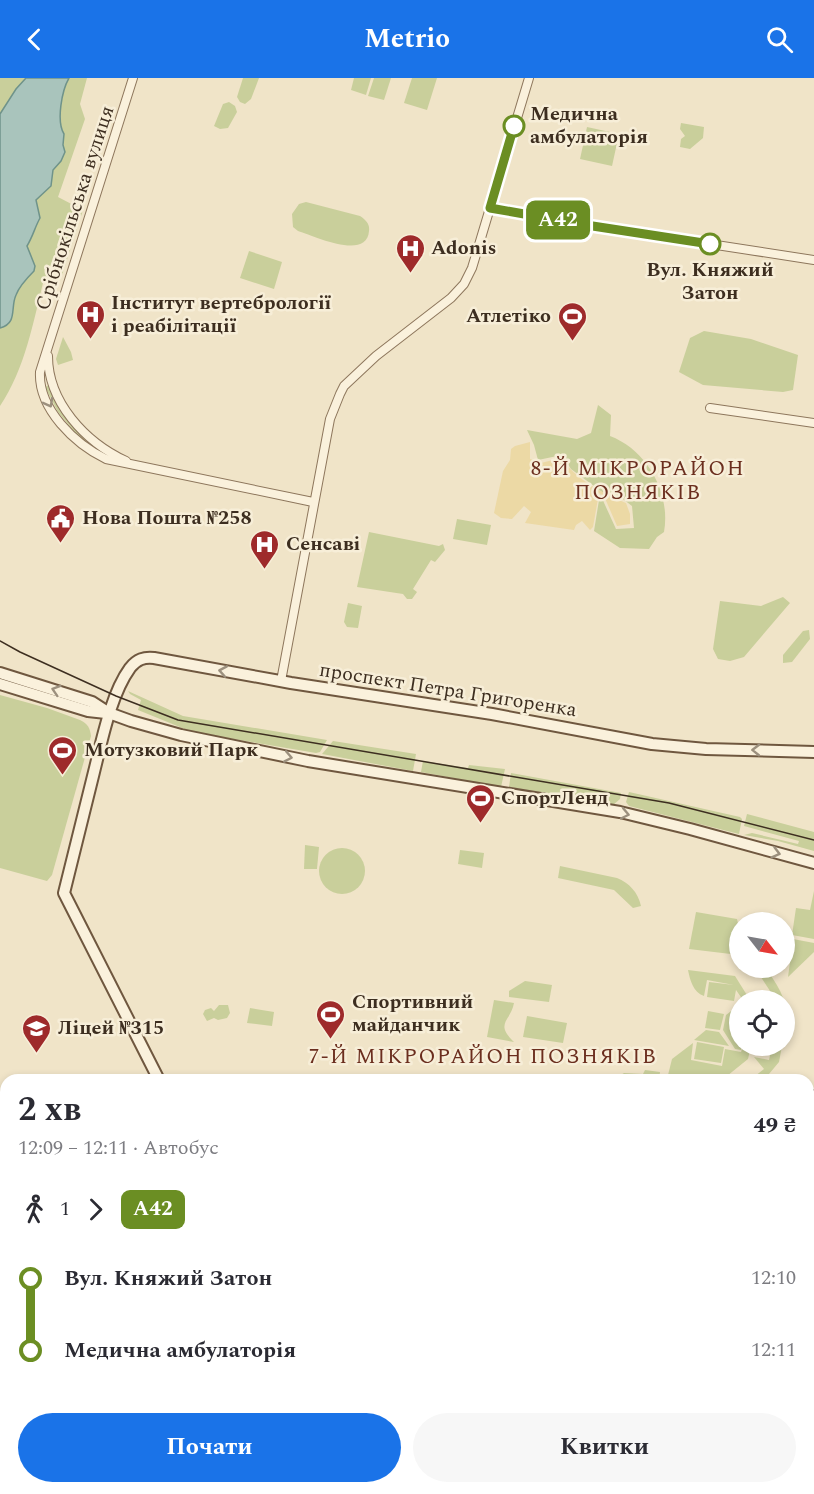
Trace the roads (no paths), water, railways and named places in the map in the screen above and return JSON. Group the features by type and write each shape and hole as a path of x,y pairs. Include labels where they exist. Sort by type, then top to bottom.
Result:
{"main road":[{"name":"проспект Петра Григоренка","path":"156,1074 64,893 109,713 131,667 138,660 146,657 480,712 652,744 706,749 814,752"},
{"path":"0,673 92,702 109,713"},
{"path":"0,684 88,711 109,713 181,735 277,754 620,812 814,863"}],"street":[{"name":"Срібнокільська вулиця","path":"133,78 40,372 40,384 44,394 57,418 74,438 89,450 112,460 313,502"},
{"path":"281,681 330,419 344,386 376,356 451,298 464,284 472,268 529,78"},
{"path":"490,208 814,260"},
{"path":"710,408 814,423"}],"water":[{"path":"26,78 69,78 62,98 60,114 65,152 53,170 51,186 36,200 40,218 27,246 35,266 34,271 17,292 9,323 0,328 0,114"}],"tram line":[{"path":"0,641 116,696 178,720 669,803 814,840"}],"place":[{"name":"Медична амбулаторія","path":"514,126"},
{"name":"Вул. Княжий Затон","path":"710,244"},
{"name":"Adonis","path":"410,274"},
{"name":"Інститут вертебрології і реабілітації","path":"90,340"},
{"name":"Атлетіко","path":"572,342"},
{"name":"Нова Пошта №258","path":"61,544"},
{"name":"Сенсаві","path":"265,570"},
{"name":"Мотузковий Парк","path":"63,776"},
{"name":"СпортЛенд","path":"480,824"},
{"name":"Спортивний майданчик","path":"331,1040"},
{"name":"Ліцей №315","path":"37,1054"}],"district":[{"name":"8-Й МІКРОРАЙОН ПОЗНЯКІВ","path":"638,481"},
{"name":"7-Й МІКРОРАЙОН ПОЗНЯКІВ","path":"483,1057"}]}
